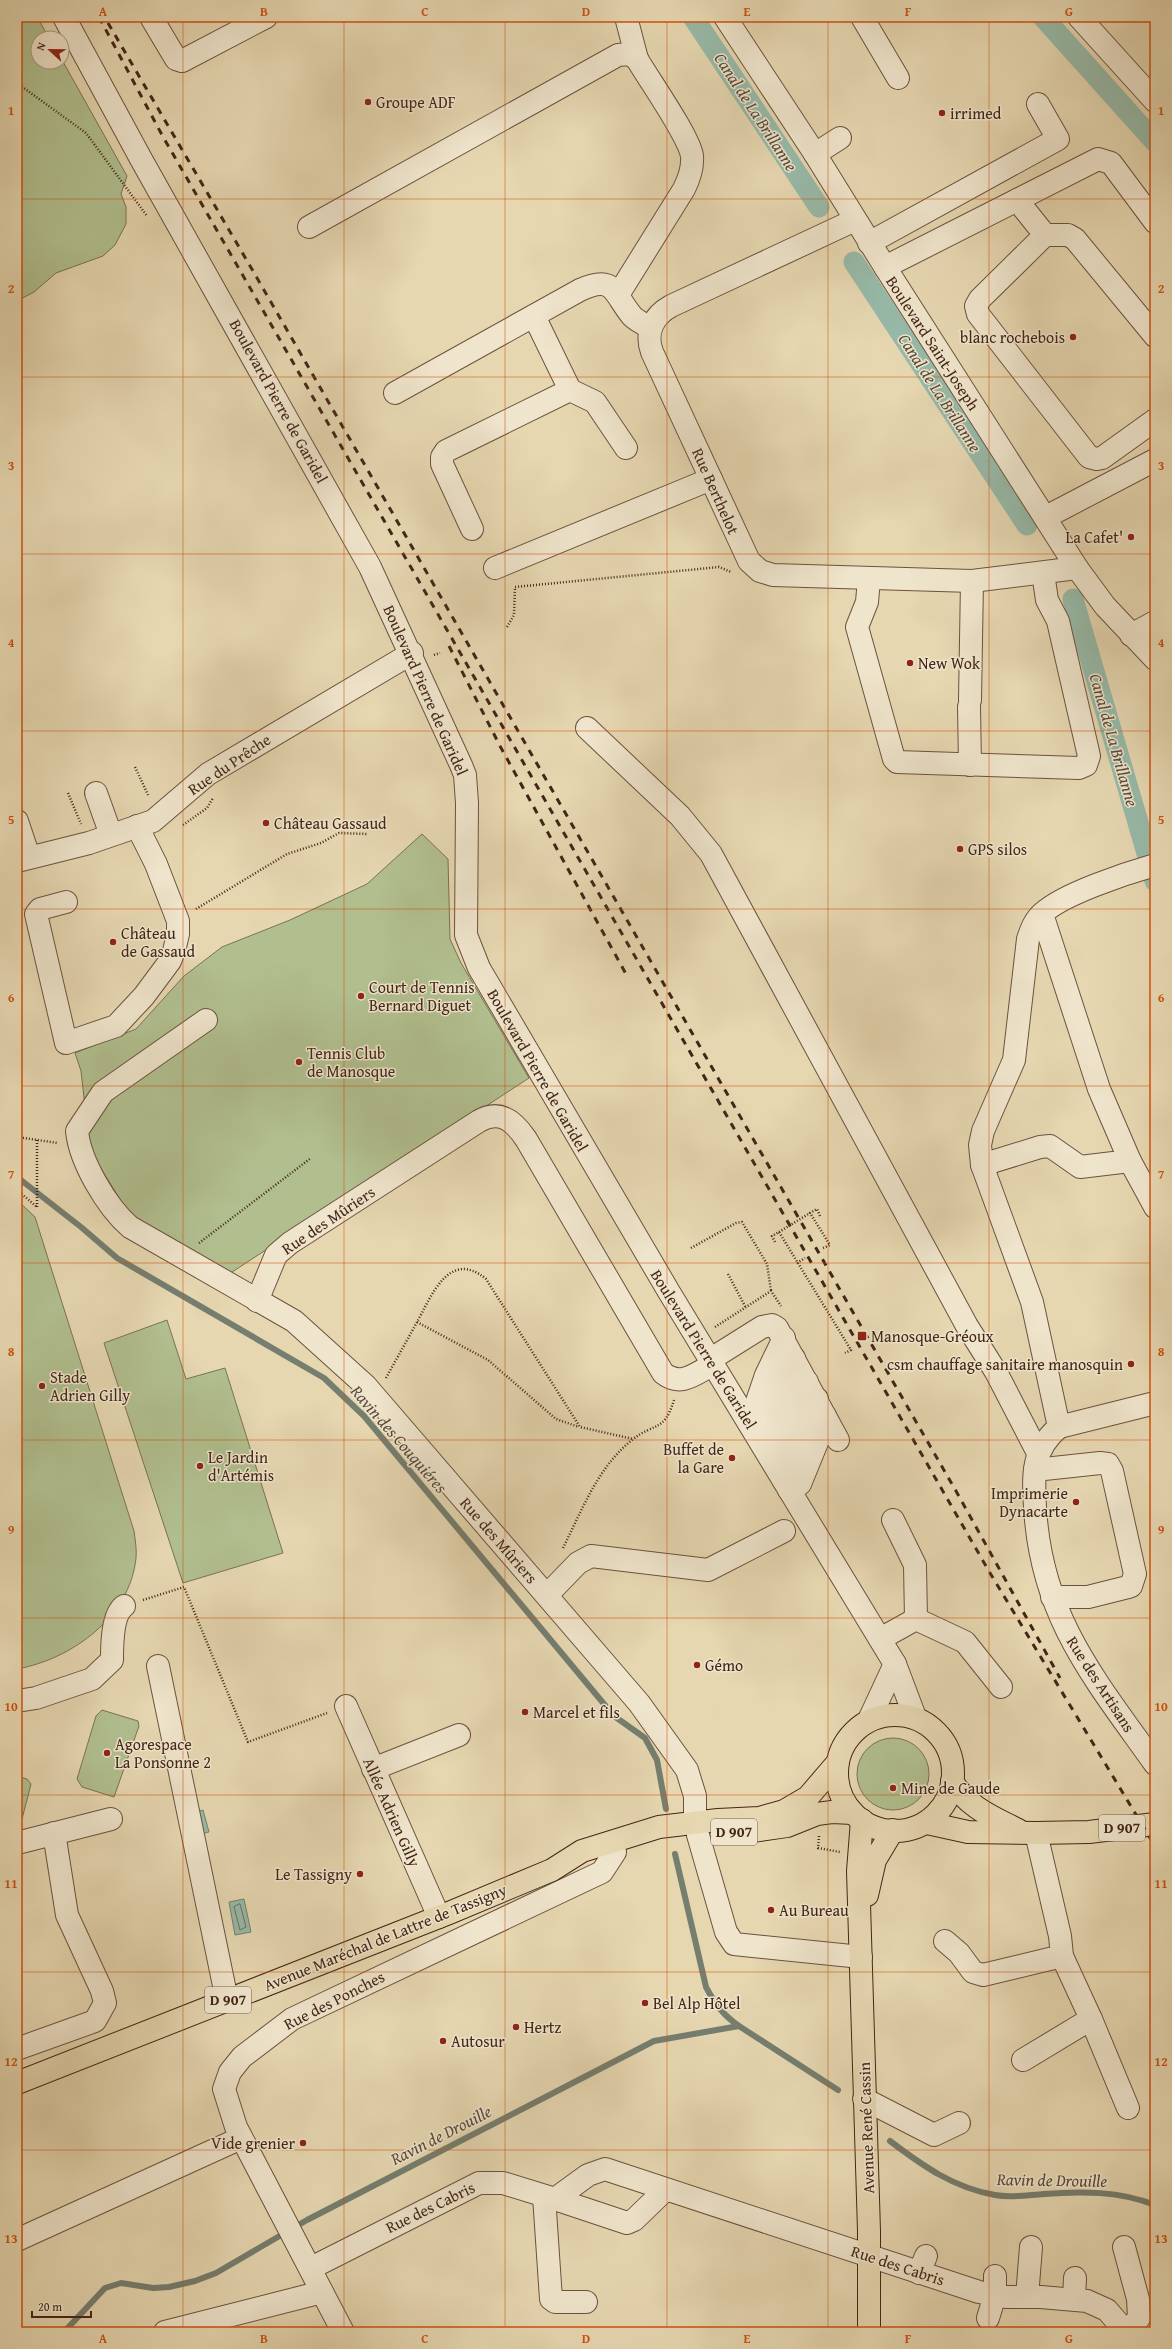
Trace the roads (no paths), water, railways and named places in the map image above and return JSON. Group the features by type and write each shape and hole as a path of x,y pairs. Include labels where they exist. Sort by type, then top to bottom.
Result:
{"main road":[{"path":"888,1714 915,1717 928,1724 943,1740 952,1759 952,1781 942,1806 927,1823 918,1827 893,1830 877,1828 857,1816 842,1798 839,1786 838,1762 844,1745 855,1731 869,1720 888,1714"},
{"name":"Avenue Maréchal de Lattre de Tassigny","path":"17,2083 439,1917 552,1870 582,1863 697,1828 759,1818 784,1811 808,1797 838,1762"},
{"name":"D 907","path":"952,1781 959,1792 976,1809 1029,1832"},
{"name":"Avenue Maréchal de Lattre de Tassigny","path":"552,1870 582,1851 614,1839 659,1827 781,1828 817,1814 832,1812 857,1816"},
{"name":"Avenue René Cassin","path":"857,1816 870,2257 869,2332"},
{"name":"D 907","path":"927,1823 968,1832 1089,1832 1155,1824"},
{"name":"Avenue René Cassin","path":"860,1924 875,1860 893,1830"}],"street":[{"name":"Boulevard Pierre de Garidel","path":"64,17 141,159 370,566 412,653 465,776 467,803 466,935 472,955 545,1082 712,1362 755,1430 786,1485 895,1664 915,1717"},
{"path":"151,17 176,59 187,61 266,17"},
{"path":"618,295 684,189 690,177 692,164 692,156 684,139 637,59 626,17"},
{"name":"Boulevard Saint-Joseph","path":"725,17 815,154 884,267 1046,517 1077,568 1105,606 1155,659"},
{"path":"862,17 898,78"},
{"path":"1079,17 1155,101"},
{"path":"309,227 618,55 629,54 637,59"},
{"path":"869,243 1058,139 1038,104"},
{"path":"815,154 840,138"},
{"path":"884,267 1093,161 1102,159 1111,163 1155,222"},
{"path":"1017,200 1045,235"},
{"path":"395,393 580,290 599,282 607,284 618,295 632,316 651,328 660,313 671,306 855,220"},
{"path":"1155,336 1075,239 1068,235 1045,235 980,298 976,306 978,314 1089,458 1102,458 1155,420"},
{"path":"534,316 570,390 595,402 626,448"},
{"name":"Rue Berthelot","path":"651,328 649,343 652,352 746,557 760,571 780,576 869,579"},
{"path":"472,529 442,464 442,457 446,451 570,390"},
{"path":"1046,517 1155,460"},
{"path":"495,568 711,479"},
{"path":"1042,573 1046,600 1058,621 1089,756 1084,767 905,764 897,762 894,759 857,627 867,602 869,579 972,581 1077,568"},
{"path":"970,765 969,703 972,581"},
{"path":"1131,635 1155,622"},
{"name":"Rue du Prêche","path":"23,859 89,843 150,821 208,774 412,653"},
{"path":"587,728 680,816 711,854 967,1326 1002,1382 1036,1462"},
{"path":"96,792 111,835"},
{"path":"17,820 23,859"},
{"path":"66,902 40,909 36,914 66,1043 108,1030 116,1026 144,996 172,957 178,934 178,921 156,864 150,821"},
{"path":"1060,1427 1032,1302 982,1166 980,1145 983,1131 1014,1060 1028,939 1042,914 1054,905 1141,869"},
{"path":"1042,914 1099,1089 1130,1161 1155,1207"},
{"path":"206,1020 103,1092 77,1139 84,1160 121,1219 180,1257 257,1301"},
{"name":"Rue des Mûriers","path":"712,1362 692,1376 680,1380 669,1378 663,1373 522,1132 513,1123 497,1115 490,1116 479,1121 290,1243 276,1255 257,1301 303,1328 376,1397 639,1703 676,1752 693,1784 697,1828 726,1932 734,1944 861,1957"},
{"path":"982,1166 1040,1147 1050,1146 1080,1167 1130,1161"},
{"path":"712,1362 768,1325 777,1328 784,1338 838,1440"},
{"path":"755,1430 766,1375 784,1338"},
{"path":"755,1430 794,1358"},
{"path":"772,1460 816,1399"},
{"path":"786,1485 800,1484 822,1430 816,1399"},
{"path":"1036,1462 1050,1435 1060,1427 1155,1403"},
{"path":"1036,1462 1108,1464 1112,1471 1135,1574 1132,1586 1088,1597 1052,1597"},
{"name":"Rue des Artisans","path":"1036,1462 1036,1527 1052,1597 1068,1634 1087,1668 1155,1764"},
{"path":"893,1520 916,1565 916,1619"},
{"path":"547,1595 578,1563 591,1556 708,1570 784,1531"},
{"path":"17,1701 32,1699 92,1679 112,1660 113,1633 120,1609 124,1606"},
{"path":"880,1639 916,1619"},
{"path":"916,1619 965,1642 1001,1687"},
{"path":"869,1720 895,1664"},
{"path":"158,1666 227,2000"},
{"name":"Allée Adrien Gilly","path":"346,1706 439,1917"},
{"path":"373,1768 459,1735"},
{"path":"17,1843 112,1819"},
{"path":"1029,1832 1060,1936 1062,1956 1091,2018 1128,2108"},
{"path":"17,2049 95,2021 104,2003 102,1991 67,1915 54,1833"},
{"name":"Rue des Ponches","path":"343,2332 311,2268 241,2138 228,2107 224,2089 226,2081 234,2065 284,2024 309,2010 602,1872 615,1852"},
{"path":"945,1941 959,1953 973,1972 983,1975 1062,1956"},
{"path":"1023,2060 1091,2018"},
{"path":"864,2090 934,2135 959,2123"},
{"path":"17,2240 241,2138"},
{"name":"Rue des Cabris","path":"550,2198 588,2175 602,2169 870,2257 928,2266 957,2278 1087,2301 1107,2310 1126,2332"},
{"name":"Rue des Cabris","path":"311,2268 479,2182 503,2183 627,2223 634,2220 665,2190"},
{"path":"550,2198 550,2299 555,2302 586,2302"},
{"path":"992,2323 1018,2290 1031,2247"},
{"path":"1124,2247 1138,2299 1139,2318 1126,2332"},
{"path":"1074,2299 1075,2278"},
{"path":"165,2332 322,2292"}],"water":[{"path":"203,1810 209,1832 197,1835 192,1813"},
{"path":"244,1899 251,1932 235,1935 229,1902"}],"waterway":[{"name":"Canal de La Brillanne","path":"693,17 819,207"},
{"path":"1043,17 1155,142"},
{"name":"Canal de La Brillanne","path":"854,262 1027,525"},
{"name":"Canal de La Brillanne","path":"1073,599 1155,881"},
{"name":"Ravin des Couquiéres","path":"17,1177 81,1227 117,1258 324,1378 364,1416 614,1716 645,1738 657,1760 666,1809"},
{"name":"Ravin des Couquiéres","path":"675,1854 706,1987 720,2009 728,2018 739,2026"},
{"name":"Ravin de Drouille","path":"64,2332 105,2288 121,2283 153,2288 169,2287 195,2281 216,2273 307,2220 654,2041 739,2026 838,2090"},
{"name":"Ravin de Drouille","path":"890,2141 940,2175 980,2192 1007,2196 1072,2192 1100,2193 1142,2200 1155,2205"}],"railway":[{"path":"99,17 162,135 990,1573 1155,1846"},
{"path":"108,23 253,271 956,1491 1060,1678"},
{"path":"449,646 500,746 626,974"}],"place":[{"name":"Groupe ADF","path":"368,102"},
{"name":"irrimed","path":"942,113"},
{"name":"blanc rochebois","path":"1073,337"},
{"name":"La Cafet'","path":"1131,537"},
{"name":"New Wok","path":"910,663"},
{"name":"Château Gassaud","path":"266,823"},
{"name":"GPS silos","path":"960,849"},
{"name":"Château de Gassaud","path":"113,942"},
{"name":"Court de Tennis Bernard Diguet","path":"361,996"},
{"name":"Tennis Club de Manosque","path":"299,1062"},
{"name":"Manosque-Gréoux","path":"862,1336"},
{"name":"csm chauffage sanitaire manosquin","path":"1131,1364"},
{"name":"Stade Adrien Gilly","path":"42,1386"},
{"name":"Buffet de la Gare","path":"732,1458"},
{"name":"Le Jardin d'Artémis","path":"200,1466"},
{"name":"Imprimerie Dynacarte","path":"1076,1502"},
{"name":"Gémo","path":"697,1665"},
{"name":"Marcel et fils","path":"525,1712"},
{"name":"Agorespace La Ponsonne 2","path":"107,1753"},
{"name":"Mine de Gaude","path":"893,1788"},
{"name":"Le Tassigny","path":"360,1874"},
{"name":"Au Bureau","path":"771,1910"},
{"name":"Bel Alp Hôtel","path":"645,2003"},
{"name":"Hertz","path":"516,2027"},
{"name":"Autosur","path":"443,2041"},
{"name":"Vide grenier","path":"303,2143"}]}
